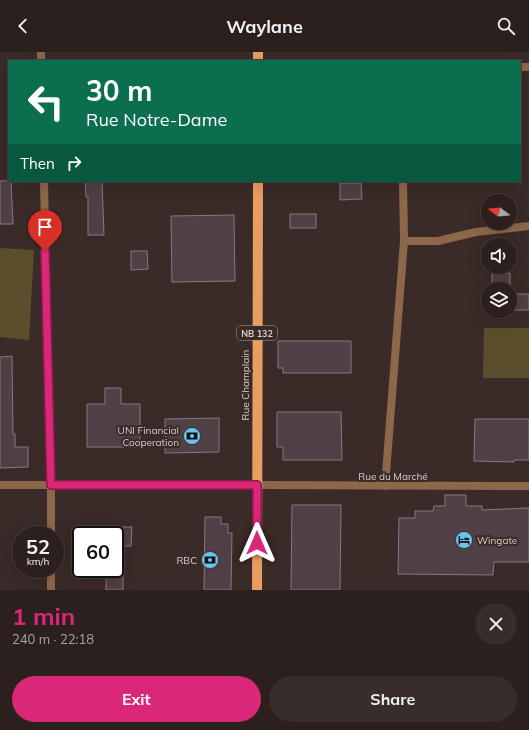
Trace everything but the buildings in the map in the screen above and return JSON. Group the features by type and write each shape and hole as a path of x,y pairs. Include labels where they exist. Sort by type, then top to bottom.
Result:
{"main road":[{"name":"Rue Champlain","path":"257,590 258,182"}],"street":[{"path":"44,182 51,526"},
{"path":"385,486 404,240 403,182"},
{"path":"404,240 438,241 476,232 529,226"},
{"name":"Rue du Marché","path":"0,485 529,486"},
{"path":"51,578 51,590"}],"shaded area":[{"path":"0,248 34,250 29,340 0,337"},
{"path":"484,328 529,328 529,378 483,378"}],"place":[{"name":"UNI Financial Cooperation","path":"192,436"},
{"name":"Wingate","path":"464,540"},
{"name":"RBC","path":"210,560"}],"route":[{"path":"45,251 51,485 257,485 257,543"}]}
